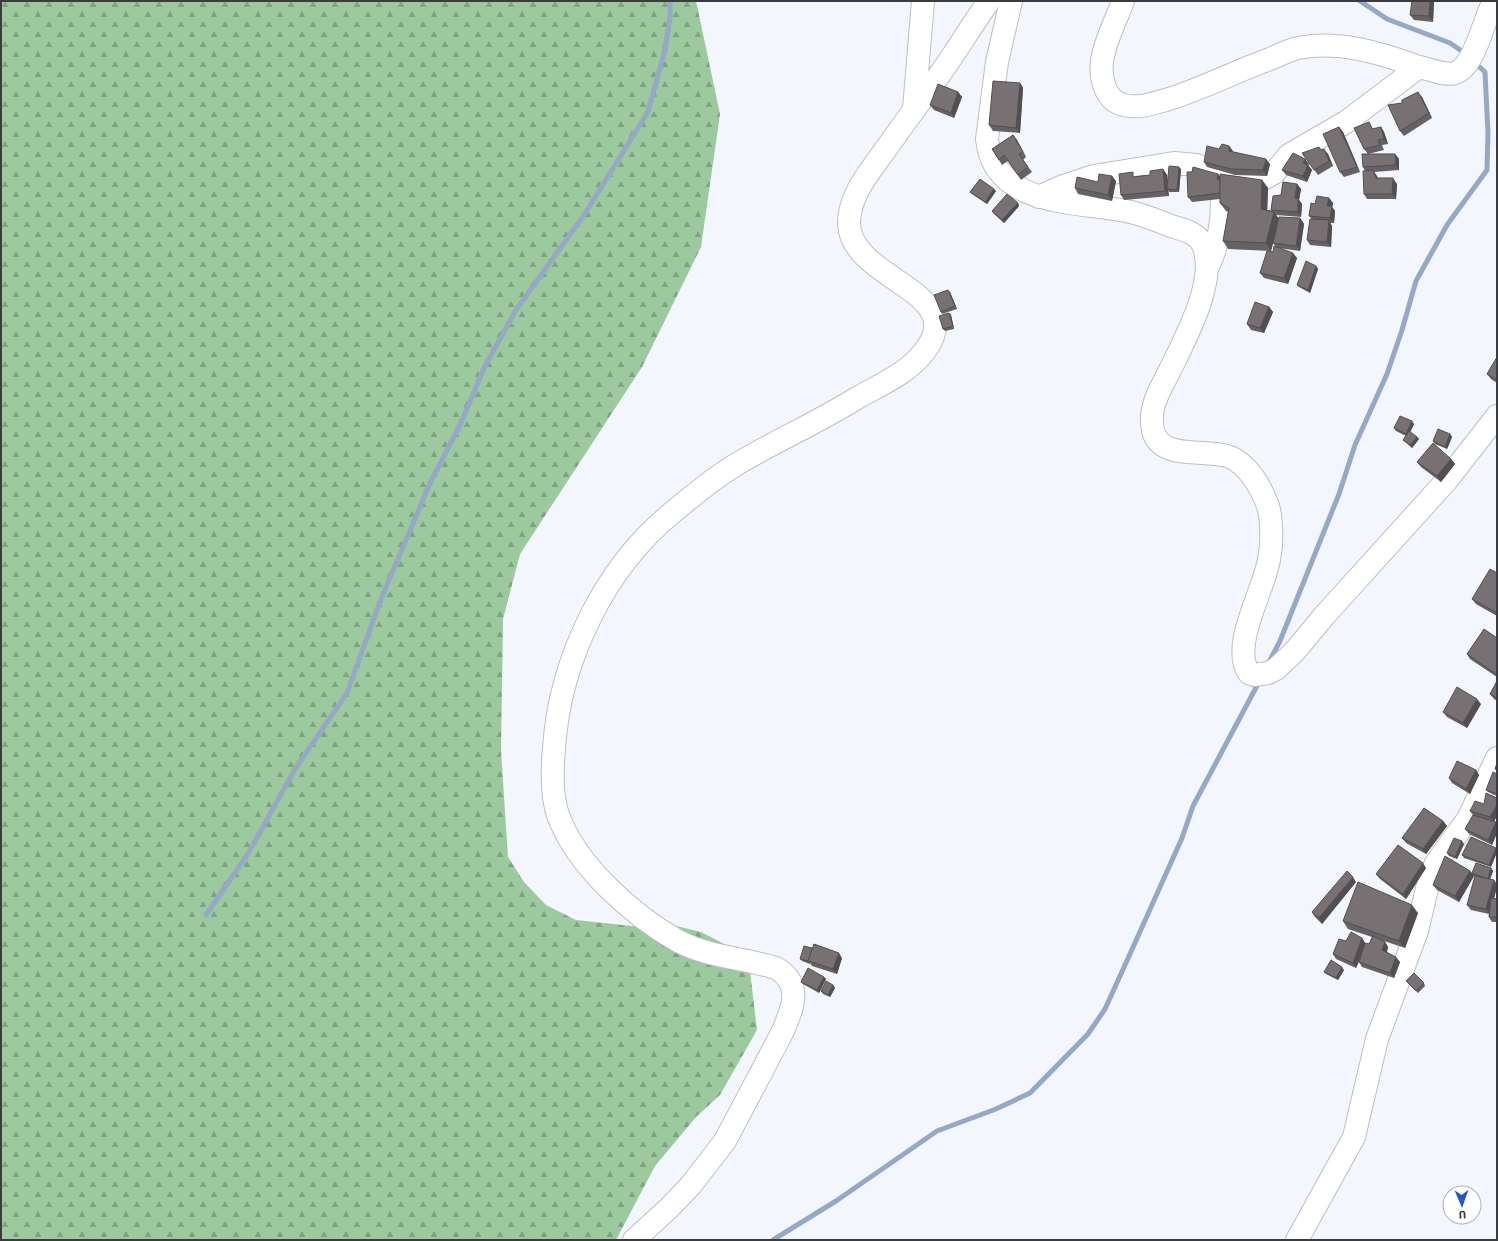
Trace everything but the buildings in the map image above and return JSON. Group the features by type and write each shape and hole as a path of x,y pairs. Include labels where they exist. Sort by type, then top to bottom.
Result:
{"street":[{"path":"914,109 923,1"},
{"path":"634,1240 691,1185 726,1141 783,1031 790,1015 794,999 794,991 791,982 784,973 776,968 700,950 679,941 624,901 580,857 567,836 557,812 553,789 555,730 560,699 568,671 580,640 605,593 631,552 648,534 674,511 731,468 823,419 880,385 911,366 925,351 935,329 936,322 932,311 923,299 912,290 879,270 862,256 855,247 849,227 850,214 854,200 866,175 941,73 989,1"},
{"path":"1011,1 997,62 987,139 988,151 994,165 1015,187 1039,197 1127,211 1191,233 1198,238 1203,245 1207,268"},
{"path":"1123,1 1102,60 1102,79 1106,90 1115,100 1123,105 1134,106 1162,101 1191,92 1252,65 1296,49 1314,46 1331,45 1346,47 1394,58 1419,67 1447,74 1455,73 1462,69 1483,30 1494,1"},
{"path":"1039,197 1061,187 1094,176 1174,163 1196,165 1223,175 1265,178 1274,173 1289,155 1346,122 1419,67"},
{"path":"1222,202 1220,234 1213,256 1207,268 1198,306 1159,391 1154,407 1152,428 1159,443 1169,449 1178,452 1226,456 1236,460 1254,479 1264,498 1268,509 1270,523 1270,552 1264,578 1247,628 1244,650 1246,668 1254,675 1262,675 1276,669 1295,651 1329,610 1447,480 1497,416"},
{"path":"1297,1240 1354,1137 1377,1039 1417,931 1430,876 1436,863 1468,819 1497,758"}],"green space":[{"path":"1,1 696,1 720,114 701,247 642,367 520,554 503,619 501,751 508,857 524,882 546,905 576,920 641,927 672,925 701,932 730,947 750,971 757,1030 720,1095 696,1117 655,1166 616,1240 1,1240"}],"waterway":[{"path":"206,915 249,852 295,769 347,693 381,599 431,481 460,425 485,366 516,310 584,215 648,112 665,50 670,18 670,1"},
{"path":"1360,1 1387,19 1450,43 1466,54"},
{"path":"1268,664 1280,641 1339,494 1355,445 1387,374 1402,330 1416,281 1447,225 1487,170 1488,133 1485,72 1473,61"},
{"path":"773,1240 836,1201 937,1131 996,1109 1030,1093 1088,1034 1105,1009 1182,838 1193,806 1260,680"}]}
